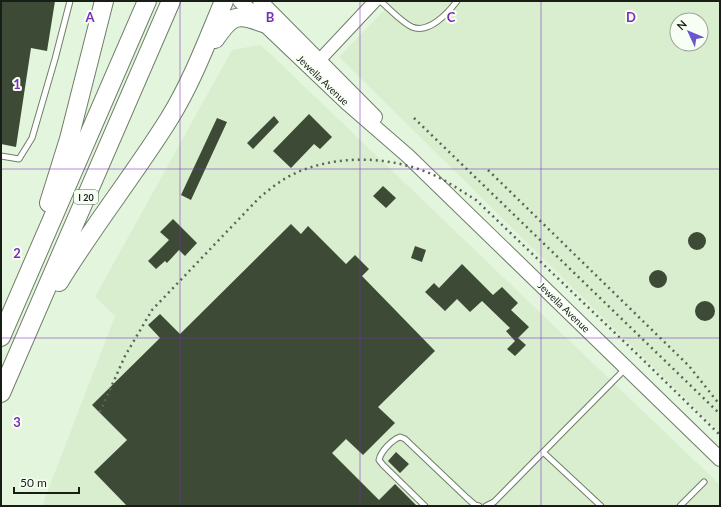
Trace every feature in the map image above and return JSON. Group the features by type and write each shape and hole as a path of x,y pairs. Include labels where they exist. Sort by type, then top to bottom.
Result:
{"highway":[{"path":"34,260 54,184 68,139 104,1"},
{"name":"I 20","path":"1,337 147,1"},
{"name":"I 20","path":"1,393 171,1"},
{"path":"192,78 224,1"},
{"path":"25,338 71,263 169,118 216,38 230,20 246,17 263,23"}],"main road":[{"name":"Jewella Avenue","path":"240,1 263,23 315,64"},
{"name":"Jewella Avenue","path":"260,1 347,103 408,156 720,459"}],"street":[{"path":"315,64 376,1"}],"lane":[{"path":"1,156 19,159 32,138 55,60 70,1"},
{"path":"380,1 407,24 417,28 429,26 435,23 457,1"},
{"path":"486,506 494,502 627,368"},
{"path":"425,506 379,460 381,454 400,437 405,439 475,505 479,506"},
{"path":"543,452 601,506"},
{"path":"680,506 704,482"}],"shaded area":[{"path":"393,1 720,1 720,433 339,57"},
{"path":"261,45 720,485 720,506 42,506 115,316 95,297 232,50"}],"building":[{"path":"1,1 55,1 47,51 31,48 16,147 1,144"},
{"path":"309,114 332,137 320,149 314,144 291,168 273,151"},
{"path":"274,116 279,122 253,149 247,143"},
{"path":"217,118 227,122 191,200 181,195"},
{"path":"383,186 396,198 386,208 373,196"},
{"path":"173,219 197,243 185,256 179,250 167,263 165,261 156,269 148,261 169,240 160,232"},
{"path":"291,224 301,234 308,226 346,264 355,255 369,269 362,276 435,351 378,407 395,423 363,455 346,439 332,453 379,500 395,484 417,506 127,506 94,472 127,440 92,405 160,338 148,325 160,314 180,334"},
{"path":"697,232 703,235 706,241 703,247 697,250 691,247 688,241 691,235"},
{"path":"415,246 426,250 422,262 411,258"},
{"path":"462,264 493,295 502,287 518,303 511,310 529,327 515,341 506,331 510,328 482,301 470,312 457,299 445,311 425,292 434,283 439,288"},
{"path":"658,270 664,273 667,279 664,285 658,288 652,285 649,279 652,273"},
{"path":"701,301 709,301 715,307 715,315 709,321 701,321 695,315 695,307"},
{"path":"518,338 526,345 515,356 507,349"},
{"path":"396,452 409,464 400,473 388,461"}],"railway":[{"path":"414,118 720,414"},
{"path":"100,412 125,356 152,310 259,198 274,186 297,172 319,165 336,162 370,160 404,165 436,176 476,200 720,435"},
{"path":"488,170 689,366 720,405"}]}
